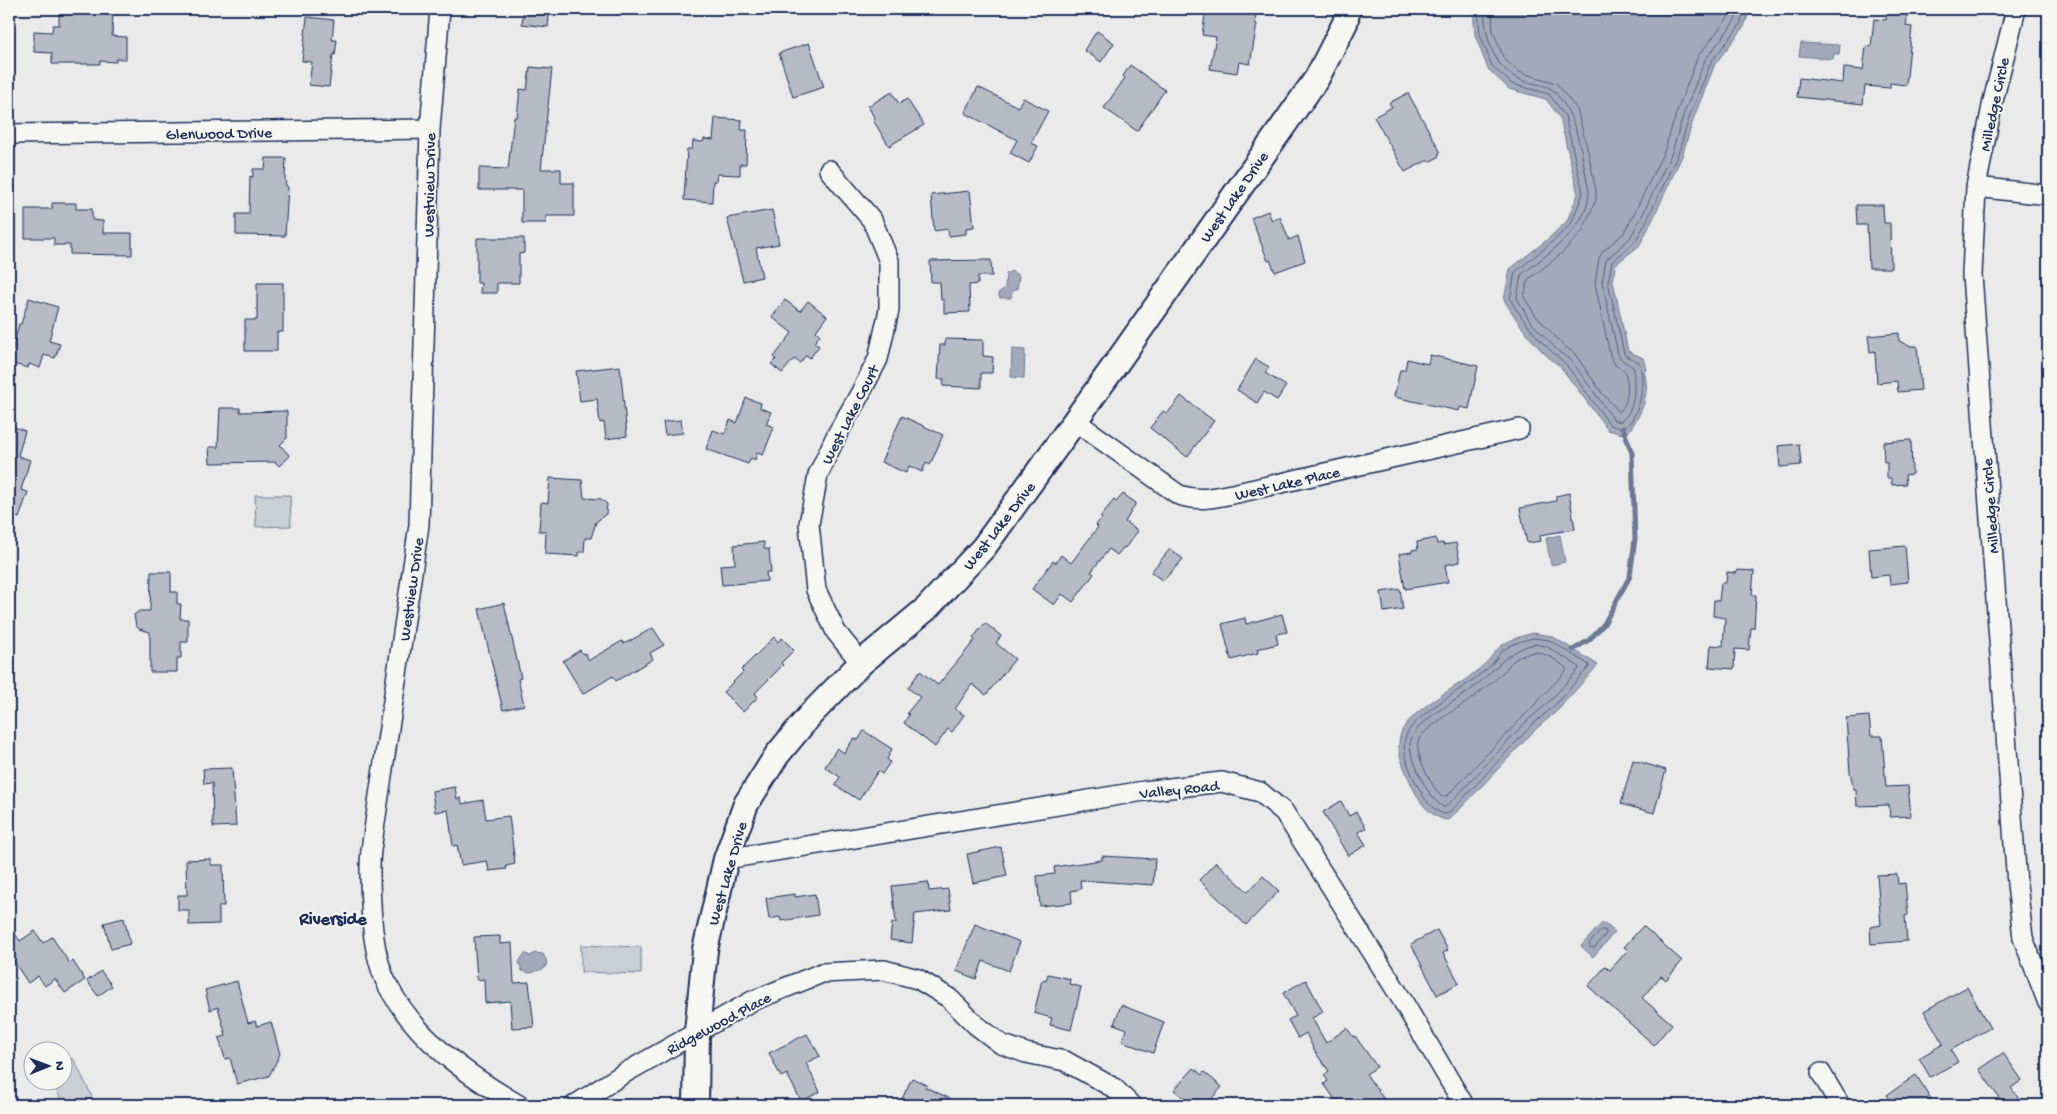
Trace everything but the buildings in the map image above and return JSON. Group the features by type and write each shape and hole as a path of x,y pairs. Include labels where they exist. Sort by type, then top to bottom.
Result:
{"main road":[{"name":"West Lake Drive","path":"696,1105 697,1032 705,950 726,859 746,804 777,755 810,714 861,663 926,609 984,548 1317,78 1345,23 1348,9"}],"street":[{"name":"Westview Drive","path":"440,9 430,129 419,526 369,865 371,914 376,949 387,984 415,1026 440,1052 519,1105"},
{"name":"Milledge Circle","path":"2016,9 1993,100 1976,187 1972,275 2017,884 2023,938 2048,1003"},
{"name":"Glenwood Drive","path":"9,134 430,129"},
{"name":"West Lake Court","path":"829,170 872,220 889,261 889,310 878,359 836,436 818,475 809,524 816,590 836,632 861,663"},
{"path":"1976,187 2048,195"},
{"name":"West Lake Place","path":"1075,421 1179,495 1192,500 1237,493 1519,429"},
{"name":"Valley Road","path":"726,859 1144,791 1222,782 1260,792 1284,812 1398,992 1464,1105"},
{"name":"Ridgewood Place","path":"575,1105 623,1074 752,1001 822,973 884,970 918,979 949,998 976,1025 1001,1044 1026,1053 1065,1061 1114,1088 1130,1105"},
{"path":"1821,1073 1840,1105"}],"shaded area":[{"path":"255,495 290,495 291,526 256,527"},
{"path":"581,945 641,947 641,974 581,972"},
{"path":"72,1058 96,1105 64,1105 57,1092 72,1092"}],"water":[{"path":"1473,9 1750,9 1744,27 1715,64 1694,117 1682,156 1639,246 1616,264 1613,281 1628,351 1643,358 1646,370 1644,371 1646,388 1643,405 1626,435 1608,430 1560,366 1551,360 1529,336 1504,300 1510,269 1548,239 1567,221 1578,194 1560,118 1546,99 1509,89 1488,69 1475,35"},
{"path":"1801,43 1840,45 1839,54 1834,54 1833,59 1799,56"},
{"path":"1011,271 1019,276 1017,289 1012,291 1011,298 1000,298 998,293 1005,288 1006,274"},
{"path":"1012,349 1025,350 1024,378 1011,377"},
{"path":"1560,535 1565,562 1551,565 1546,538"},
{"path":"1533,633 1552,636 1598,665 1558,710 1536,729 1461,808 1448,820 1436,816 1423,804 1407,775 1399,747 1401,733 1406,724 1423,708 1474,673 1501,646"},
{"path":"1603,922 1615,932 1593,957 1581,946"},
{"path":"525,953 530,956 535,953 543,954 547,962 545,968 531,973 522,971 519,962"}],"waterway":[{"path":"1573,650 1589,640 1604,624 1630,576 1635,539 1632,453 1623,428"}],"district":[{"name":"Riverside","path":"333,918"}]}
